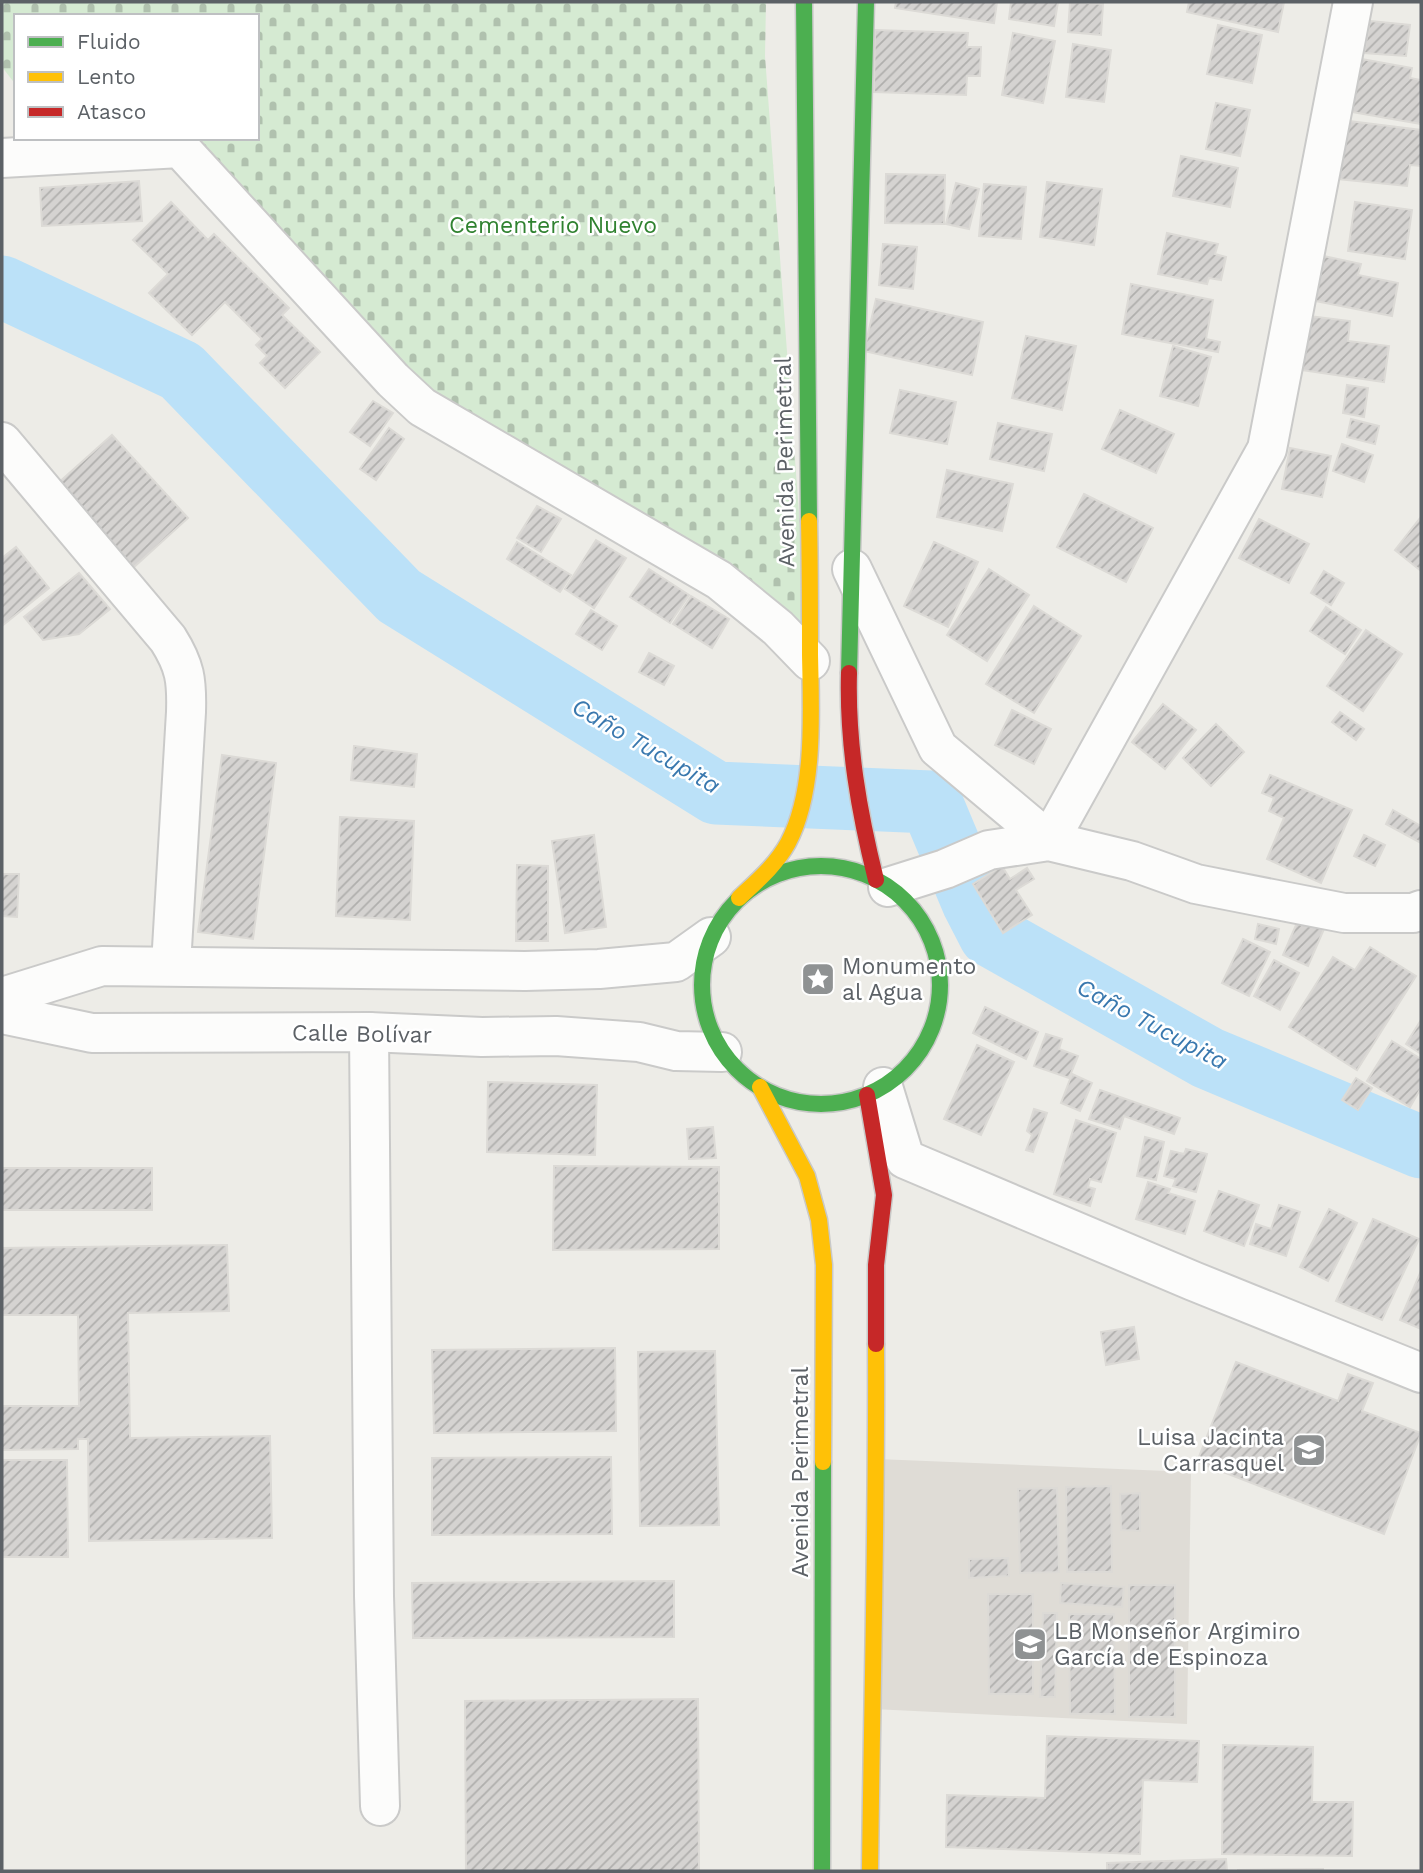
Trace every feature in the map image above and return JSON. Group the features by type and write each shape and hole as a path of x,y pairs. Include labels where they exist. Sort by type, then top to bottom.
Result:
{"street":[{"name":"Avenida Perimetral","path":"739,898 776,862 796,830 802,808 811,710 804,2"},
{"path":"866,2 848,705 852,765 863,821 882,883"},
{"path":"1049,841 1267,449 1353,2"},
{"path":"2,158 180,148 393,380 422,407 719,580 778,628 810,661"},
{"path":"2,442 168,639 182,661 187,682 171,965"},
{"path":"852,569 939,748 1049,841"},
{"path":"882,883 945,869 989,850 1049,841 1132,861 1196,884 1296,904 1344,912 1413,913 1421,910"},
{"path":"805,867 854,871 882,883 905,900 919,917 937,956 940,1000 927,1040 915,1059 900,1074 875,1091 831,1104 794,1101 760,1087 739,1072 722,1052 708,1025 702,996 703,966 711,937 723,916 739,898 759,883 781,873 805,867"},
{"path":"2,997 102,966 525,971 599,969 676,962 711,937"},
{"name":"Calle Bolívar","path":"2,1014 92,1033 369,1032 482,1037 556,1035 639,1042 676,1051 722,1052"},
{"path":"369,1032 374,1597 380,1806"},
{"name":"Avenida Perimetral","path":"760,1087 807,1176 819,1220 824,1265 822,1871"},
{"path":"875,1091 905,1159 1193,1281 1421,1373"},
{"path":"870,1871 877,1458 876,1265 884,1195 875,1091"}],"shaded area":[{"name":"LB Monseñor Argimiro García de Espinoza","path":"877,1459 1191,1472 1187,1724 873,1709"}],"green space":[{"name":"Cementerio Nuevo","path":"2,2 766,2 765,56 810,661 462,429 180,148 82,140 259,140 259,14 14,14 14,82 2,67"}],"building":[{"path":"896,2 997,2 994,23 895,8"},
{"path":"1011,2 1058,2 1054,26 1009,19"},
{"path":"1070,2 1103,4 1101,35 1068,32"},
{"path":"1189,2 1284,2 1278,32 1187,12"},
{"path":"1370,21 1410,25 1406,56 1364,53"},
{"path":"1218,25 1262,35 1252,83 1207,74"},
{"path":"875,30 968,33 967,47 981,47 980,76 967,76 966,95 874,92"},
{"path":"1013,33 1055,41 1043,103 1002,95"},
{"path":"1073,44 1111,50 1104,102 1066,97"},
{"path":"1356,58 1412,68 1410,78 1421,80 1421,124 1346,111"},
{"path":"1216,103 1250,110 1240,156 1206,149"},
{"path":"1349,121 1421,130 1421,166 1410,165 1407,186 1338,179"},
{"path":"1181,156 1238,168 1230,207 1173,196"},
{"path":"886,174 945,175 944,224 885,223"},
{"path":"139,181 142,221 42,226 40,188"},
{"path":"1047,182 1102,189 1094,245 1040,237"},
{"path":"956,183 979,189 969,229 946,224"},
{"path":"984,184 1026,187 1021,239 979,236"},
{"path":"171,202 208,240 214,234 289,308 282,315 320,352 285,388 260,363 267,356 256,345 262,339 225,302 192,335 149,293 168,274 133,240"},
{"path":"1355,202 1412,210 1405,259 1348,251"},
{"path":"1167,233 1218,244 1215,254 1226,257 1221,280 1209,278 1207,284 1158,274"},
{"path":"883,244 917,247 913,289 879,285"},
{"path":"1319,255 1361,264 1358,275 1398,283 1392,316 1310,300"},
{"path":"1131,284 1213,300 1206,339 1220,342 1218,352 1122,334"},
{"path":"876,299 983,322 972,375 864,351"},
{"path":"1309,316 1350,321 1348,341 1389,346 1384,382 1301,370"},
{"path":"1026,336 1076,346 1062,410 1012,398"},
{"path":"1173,346 1211,357 1198,406 1160,396"},
{"path":"1347,385 1368,388 1364,417 1343,413"},
{"path":"900,390 956,402 947,444 890,433"},
{"path":"373,401 393,413 370,446 350,432"},
{"path":"1120,410 1174,434 1156,473 1102,449"},
{"path":"1351,419 1379,426 1375,444 1347,437"},
{"path":"998,423 1052,434 1044,471 990,459"},
{"path":"389,428 404,439 376,480 360,469"},
{"path":"112,435 188,518 134,567 57,484"},
{"path":"1342,444 1373,455 1364,482 1333,471"},
{"path":"1290,448 1331,456 1322,497 1282,489"},
{"path":"947,470 1013,484 1002,531 937,517"},
{"path":"1084,494 1153,528 1126,582 1057,547"},
{"path":"537,506 561,519 541,552 517,538"},
{"path":"1421,517 1421,571 1395,550"},
{"path":"1259,519 1309,544 1289,583 1239,558"},
{"path":"596,540 626,558 594,608 565,589"},
{"path":"517,542 571,575 560,592 507,559"},
{"path":"934,542 978,562 948,627 904,606"},
{"path":"16,547 49,588 2,626 2,558"},
{"path":"649,569 689,595 670,623 630,597"},
{"path":"989,569 1029,595 987,661 947,635"},
{"path":"1324,571 1344,583 1331,605 1311,593"},
{"path":"79,573 110,609 79,634 43,640 24,617"},
{"path":"691,596 729,619 712,648 673,624"},
{"path":"1034,606 1081,636 1034,713 986,684"},
{"path":"1326,607 1361,630 1345,654 1310,631"},
{"path":"591,610 617,626 602,650 576,634"},
{"path":"1366,630 1402,654 1363,711 1327,686"},
{"path":"649,653 674,666 664,685 639,672"},
{"path":"1163,704 1196,730 1165,769 1132,742"},
{"path":"1012,710 1051,729 1034,764 995,745"},
{"path":"1340,712 1364,729 1356,740 1332,722"},
{"path":"1216,724 1244,752 1211,786 1183,758"},
{"path":"354,746 417,754 414,787 351,780"},
{"path":"222,755 276,763 253,939 198,932"},
{"path":"1270,775 1352,810 1321,883 1267,859 1284,818 1269,811 1274,798 1262,793"},
{"path":"1393,810 1421,826 1421,843 1386,824"},
{"path":"340,817 414,821 410,920 336,916"},
{"path":"594,835 606,927 565,933 552,841"},
{"path":"1364,835 1385,845 1375,866 1354,856"},
{"path":"517,865 548,866 548,941 516,941"},
{"path":"1002,866 1010,879 1027,868 1034,879 1016,890 1032,915 1003,933 973,884"},
{"path":"2,874 19,874 17,917 2,916"},
{"path":"1299,918 1324,929 1308,966 1283,955"},
{"path":"1258,924 1279,929 1276,944 1255,939"},
{"path":"1243,939 1270,952 1249,996 1222,983"},
{"path":"1370,947 1416,976 1357,1070 1289,1027 1333,957 1355,970"},
{"path":"1274,960 1299,973 1280,1010 1254,996"},
{"path":"985,1007 1038,1032 1026,1059 973,1033"},
{"path":"1421,1020 1421,1054 1406,1044"},
{"path":"1046,1034 1062,1039 1059,1049 1078,1056 1069,1078 1034,1066"},
{"path":"1392,1041 1421,1059 1421,1088 1410,1107 1367,1081"},
{"path":"977,1045 1014,1062 981,1135 944,1119"},
{"path":"1072,1074 1092,1083 1080,1111 1061,1103"},
{"path":"1356,1078 1372,1088 1358,1110 1342,1100"},
{"path":"488,1082 597,1085 595,1155 487,1152"},
{"path":"1100,1090 1180,1118 1174,1134 1124,1116 1120,1129 1089,1119"},
{"path":"1034,1109 1047,1113 1033,1152 1026,1150 1032,1135 1027,1131"},
{"path":"1076,1120 1116,1133 1101,1182 1090,1179 1088,1187 1095,1189 1090,1206 1054,1194"},
{"path":"713,1127 716,1158 689,1159 687,1129"},
{"path":"1145,1137 1164,1142 1156,1180 1137,1176"},
{"path":"1186,1149 1207,1154 1196,1192 1173,1186 1176,1179 1164,1176 1171,1151 1184,1154"},
{"path":"554,1166 719,1167 719,1249 553,1250"},
{"path":"2,1168 152,1168 152,1210 2,1210"},
{"path":"1148,1182 1170,1189 1168,1193 1195,1201 1185,1234 1136,1219"},
{"path":"1219,1191 1259,1205 1244,1246 1204,1231"},
{"path":"1279,1205 1300,1212 1286,1256 1250,1244 1256,1224 1271,1229"},
{"path":"1329,1209 1357,1223 1328,1281 1300,1267"},
{"path":"1373,1219 1419,1239 1382,1320 1336,1301"},
{"path":"227,1245 229,1311 128,1313 130,1438 270,1436 272,1538 89,1541 88,1439 78,1439 78,1449 2,1450 2,1406 79,1406 78,1315 2,1315 2,1248"},
{"path":"1421,1271 1421,1329 1400,1320"},
{"path":"1134,1327 1139,1359 1106,1365 1101,1332"},
{"path":"615,1348 616,1431 434,1433 432,1350"},
{"path":"715,1351 719,1525 640,1526 638,1352"},
{"name":"Luisa Jacinta Carrasquel","path":"1236,1362 1338,1401 1348,1374 1373,1383 1362,1411 1421,1433 1384,1534 1197,1462"},
{"path":"611,1457 612,1534 432,1535 432,1458"},
{"path":"2,1460 67,1460 68,1557 2,1557"},
{"path":"1111,1486 1112,1572 1067,1572 1066,1487"},
{"path":"1057,1488 1059,1572 1020,1573 1018,1489"},
{"path":"1140,1493 1140,1531 1121,1530 1120,1494"},
{"path":"1008,1558 1009,1576 969,1578 969,1559"},
{"path":"674,1581 674,1637 413,1638 412,1583"},
{"path":"1061,1583 1124,1587 1122,1607 1060,1603"},
{"path":"1129,1585 1175,1585 1175,1717 1129,1717"},
{"path":"988,1594 1033,1594 1033,1694 989,1694"},
{"path":"1043,1613 1057,1613 1055,1697 1040,1697"},
{"path":"1069,1614 1114,1614 1115,1714 1070,1714"},
{"path":"698,1699 699,1871 466,1871 465,1701"},
{"path":"1047,1736 1199,1741 1197,1782 1143,1780 1140,1854 946,1847 947,1795 1045,1798"},
{"path":"1223,1745 1313,1747 1312,1802 1353,1802 1352,1856 1222,1854"},
{"path":"1226,1859 1227,1871 1107,1871 1107,1863"},
{"path":"1238,1870 1323,1871 1238,1871"}],"waterway":[{"name":"Caño Tucupita","path":"2,287 181,371 399,596 716,793 931,802 973,902 990,935 1208,1058 1421,1147"}],"traffic: fast":[{"path":"804,2 809,521"},
{"path":"849,673 866,2"},
{"path":"821,866 844,868 867,875 887,886 905,901 920,919 931,939 938,962 940,985 938,1008 931,1031 920,1051 905,1069 887,1084 867,1095 844,1102 821,1104 798,1102 775,1095 755,1084 737,1069 722,1051 711,1031 704,1008 702,985 704,962 711,939 722,919 737,901 755,886 775,875 798,868 821,866"},
{"path":"822,1871 823,1462"}],"traffic: slow":[{"path":"739,898 766,872 788,843 797,822 808,775 811,725 809,521"},
{"path":"760,1087 807,1176 819,1220 824,1265 823,1462"},
{"path":"870,1871 876,1344"}],"traffic: jam":[{"path":"849,673 855,778 876,880"},
{"path":"867,1095 884,1195 876,1265 876,1344"}],"place":[{"name":"Monumento al Agua","path":"818,979"},
{"name":"Luisa Jacinta Carrasquel","path":"1309,1450"},
{"name":"LB Monseñor Argimiro García de Espinoza","path":"1030,1644"}]}
